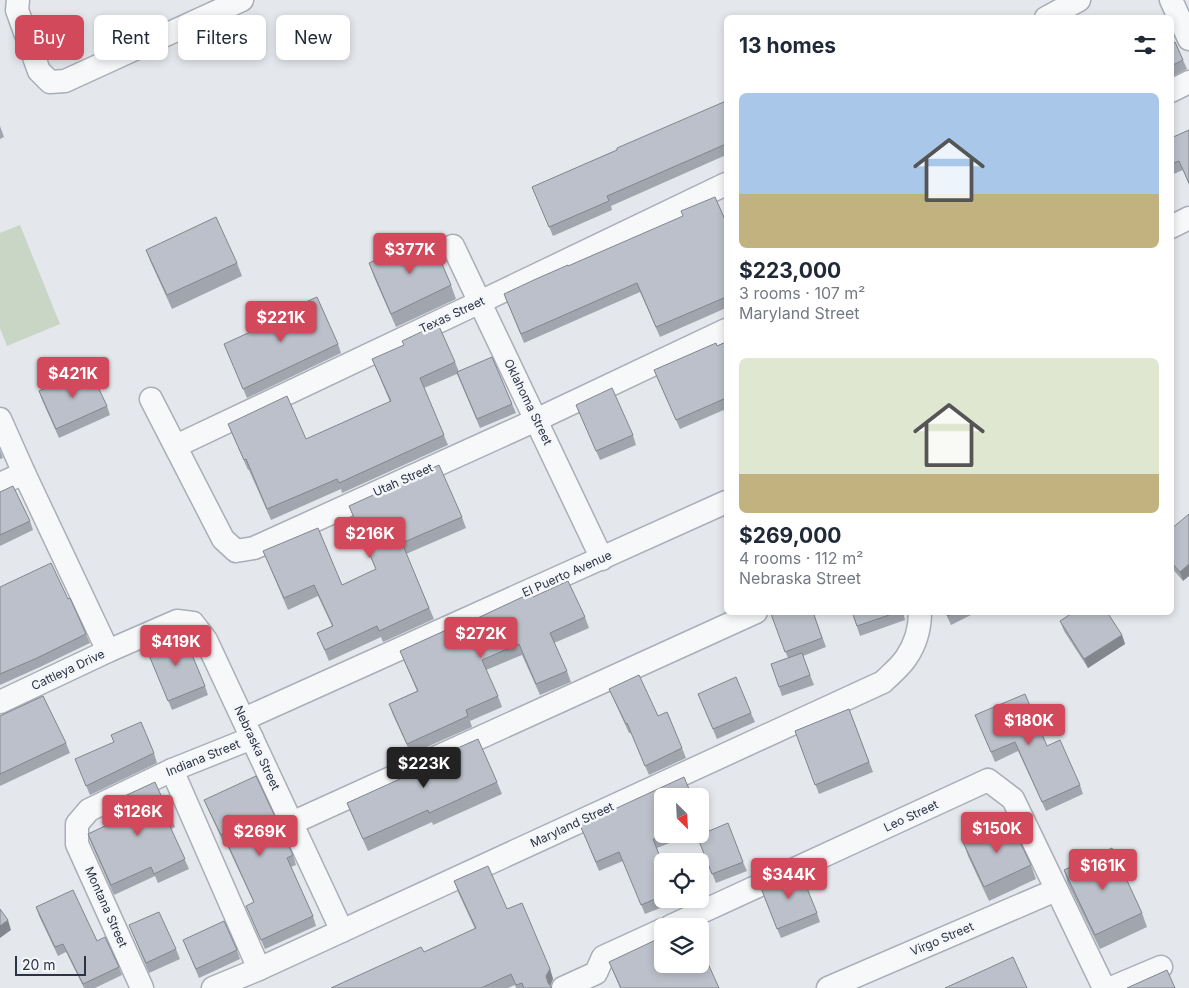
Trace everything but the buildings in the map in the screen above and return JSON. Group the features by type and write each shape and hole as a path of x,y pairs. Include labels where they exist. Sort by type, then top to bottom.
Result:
{"street":[{"path":"18,0 17,10 39,71 50,82 65,81 242,0"},
{"path":"1052,15 1079,0"},
{"path":"1171,0 1189,39"},
{"path":"1174,90 1189,82"},
{"name":"Texas Street","path":"176,446 724,185"},
{"path":"1174,226 1189,218"},
{"name":"Oklahoma Street","path":"453,246 602,559"},
{"name":"Utah Street","path":"151,399 224,539 236,551 254,548 536,420 724,331"},
{"path":"0,419 108,651"},
{"path":"0,484 24,473"},
{"name":"El Puerto Avenue","path":"248,729 602,559 724,503"},
{"path":"292,823 749,615"},
{"name":"Maryland Street","path":"213,988 259,969 884,682 906,659 915,642 920,615"},
{"name":"Cattleya Drive","path":"0,702 177,621 193,623"},
{"name":"Nebraska Street","path":"193,623 206,640 342,931"},
{"name":"Indiana Street","path":"77,824 88,810 172,770 248,729"},
{"path":"172,770 259,969"},
{"name":"Leo Street","path":"688,918 988,780 1013,799 1104,988"},
{"name":"Montana Street","path":"77,824 77,844 142,988"},
{"name":"Virgo Street","path":"828,988 1056,890"},
{"path":"563,988 599,981 603,957 654,934"},
{"path":"1111,988 1161,967"}],"green space":[{"path":"20,225 60,324 7,346 0,328 0,233"}]}
